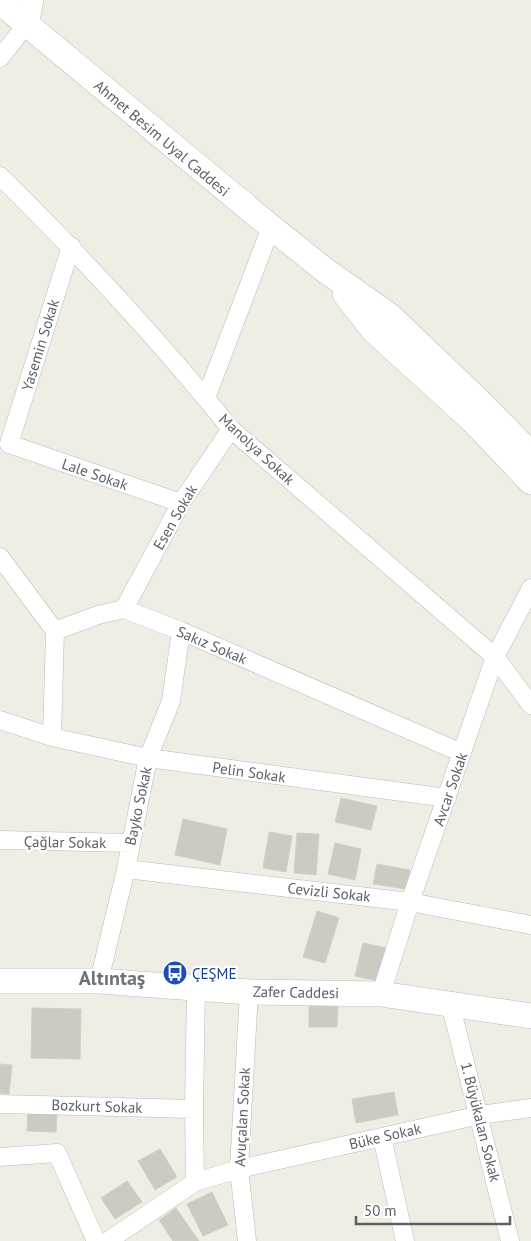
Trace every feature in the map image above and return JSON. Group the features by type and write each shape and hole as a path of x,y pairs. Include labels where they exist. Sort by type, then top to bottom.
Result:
{"street":[{"path":"0,58 26,25 31,0"},
{"name":"Ahmet Besim Uyal Caddesi","path":"0,2 270,228 326,271 390,316 481,402 531,454"},
{"name":"Manolya Sokak","path":"0,176 71,246 206,398 231,429 495,658 531,705"},
{"path":"206,398 270,228"},
{"name":"Yasemin Sokak","path":"5,448 71,246"},
{"name":"Ahmet Besim Uyal Caddesi","path":"326,271 374,331 472,420 531,482"},
{"name":"Esen Sokak","path":"124,609 181,503 231,429"},
{"name":"Lale Sokak","path":"5,448 181,503"},
{"path":"0,557 55,631 52,737"},
{"name":"Avcar Sokak","path":"381,994 410,902 495,658 531,588"},
{"path":"55,631 98,615 124,609"},
{"name":"Sakız Sokak","path":"124,609 462,753"},
{"name":"Bayko Sokak","path":"99,981 126,869 148,758 170,701 181,632"},
{"name":"Pelin Sokak","path":"0,720 52,737 148,758 447,798"},
{"name":"Çağlar Sokak","path":"0,840 131,843"},
{"name":"Cevizli Sokak","path":"126,869 410,902 531,925"},
{"name":"Zafer Caddesi","path":"0,981 99,981 248,992 381,994 531,1016"},
{"path":"195,1182 196,987"},
{"name":"Avuçalan Sokak","path":"247,1241 239,1169 248,992"},
{"name":"1. Büyükalan Sokak","path":"450,1003 480,1115 510,1241"},
{"name":"Bozkurt Sokak","path":"0,1104 194,1109"},
{"name":"Büke Sokak","path":"108,1241 195,1182 239,1169 480,1115 531,1108"},
{"path":"382,1137 405,1241"},
{"path":"0,1157 57,1153 96,1241"}],"building":[{"path":"341,798 377,806 371,830 335,822"},
{"path":"183,819 227,829 220,865 175,855"},
{"path":"269,832 292,836 286,872 263,868"},
{"path":"297,833 319,834 316,875 294,873"},
{"path":"335,843 361,849 355,880 328,874"},
{"path":"377,864 410,870 406,889 373,884"},
{"path":"317,911 339,918 325,963 303,957"},
{"path":"363,943 386,948 378,981 355,976"},
{"path":"309,1006 338,1007 337,1027 309,1027"},
{"path":"32,1008 81,1009 80,1059 31,1058"},
{"path":"0,1064 12,1065 9,1094 0,1093"},
{"path":"394,1092 398,1115 356,1123 352,1099"},
{"path":"28,1108 57,1109 56,1132 27,1131"},
{"path":"160,1149 177,1177 155,1190 138,1161"},
{"path":"127,1181 142,1202 115,1219 101,1198"},
{"path":"212,1192 228,1225 203,1236 187,1204"},
{"path":"176,1208 199,1241 173,1241 159,1220"}],"place":[{"name":"ÇEŞME","path":"175,973"}],"district":[{"name":"Altıntaş","path":"112,978"}]}
